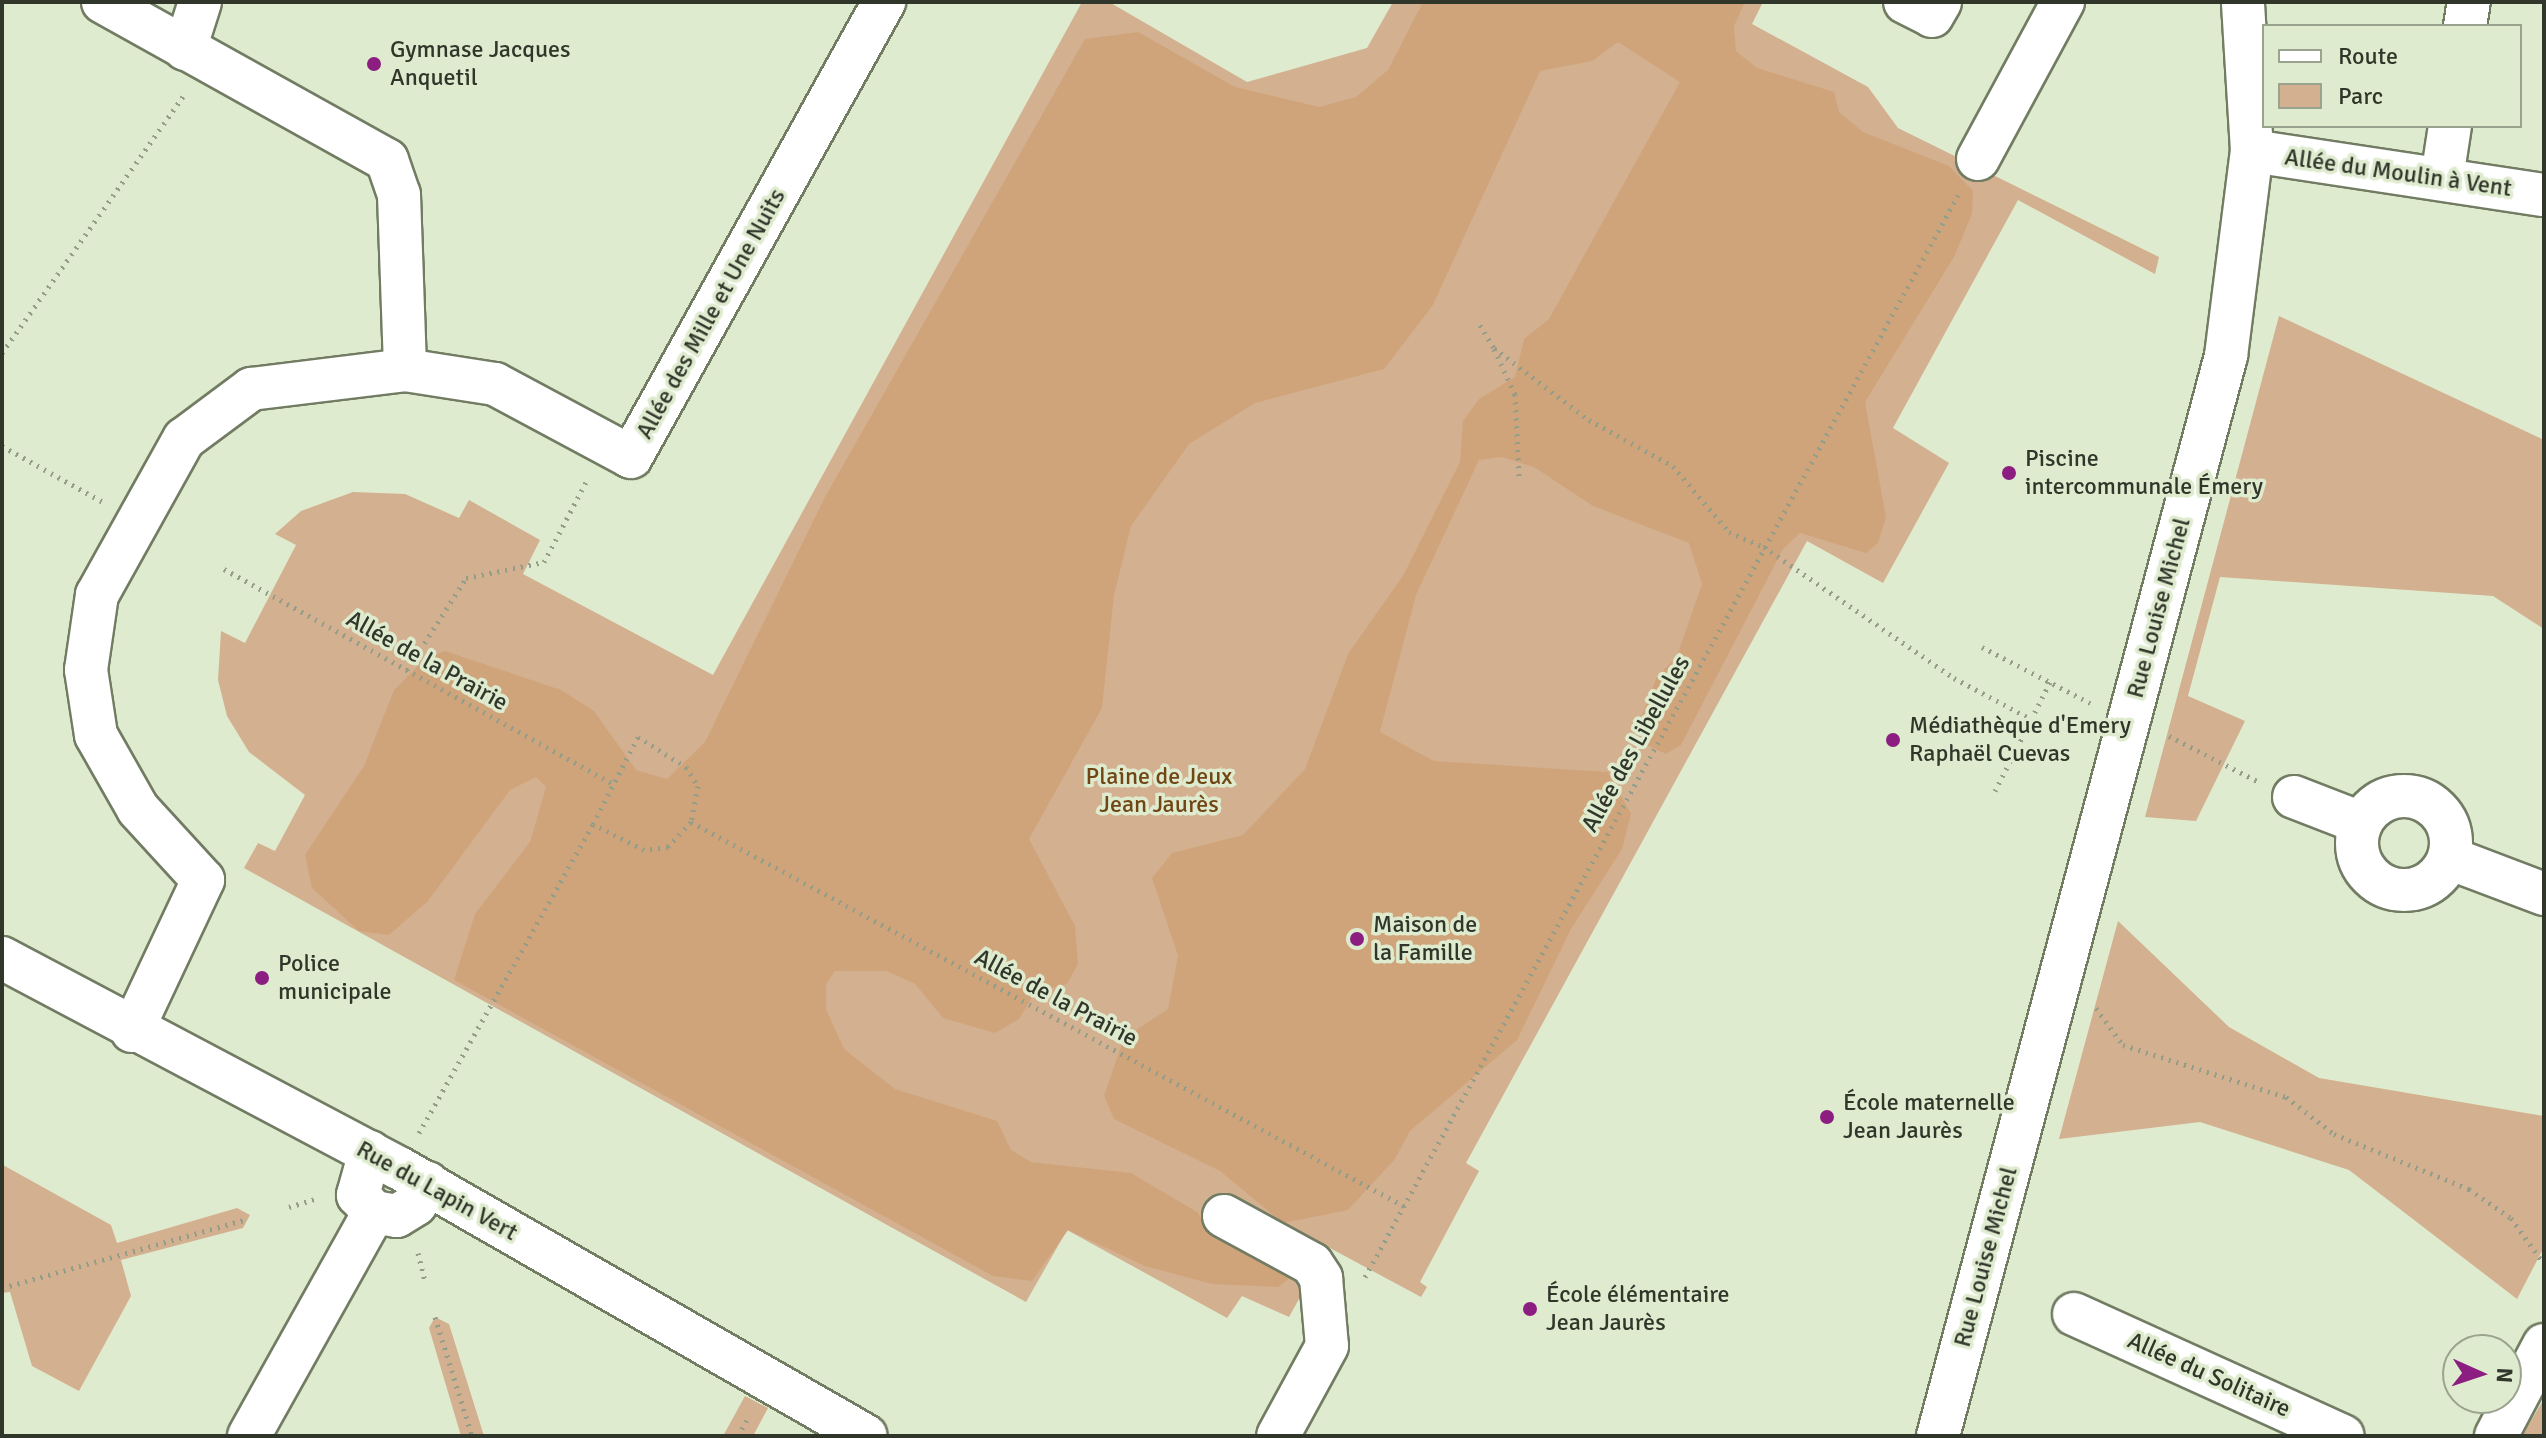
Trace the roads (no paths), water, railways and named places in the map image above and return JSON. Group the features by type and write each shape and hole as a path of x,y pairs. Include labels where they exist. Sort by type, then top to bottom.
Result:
{"street":[{"path":"103,2 387,160 399,195 405,370"},
{"path":"196,56 200,2"},
{"name":"Allée des Mille et Une Nuits","path":"132,1031 203,880 138,809 96,735 86,670 97,595 184,439 251,389 405,370 495,384 631,457 884,2"},
{"path":"1905,2 1932,16 1940,2"},
{"path":"1978,159 2063,2"},
{"name":"Rue Louise Michel","path":"1938,1436 2226,356 2252,151 2243,2"},
{"path":"2465,24 2469,2"},
{"path":"2442,178 2450,128"},
{"name":"Allée du Moulin à Vent","path":"2252,151 2544,195"},
{"path":"2414,796 2449,826 2449,858 2418,888 2388,887 2358,853 2361,823 2382,801 2414,796"},
{"path":"2294,797 2361,823"},
{"path":"2449,858 2544,894"},
{"name":"Rue du Lapin Vert","path":"2,958 132,1031 399,1168 866,1436"},
{"path":"399,1168 416,1204 397,1216 374,1212 358,1195 399,1168"},
{"path":"249,1436 374,1212"},
{"path":"1224,1216 1312,1264 1321,1278 1327,1346 1278,1436"},
{"name":"Allée du Solitaire","path":"2074,1314 2343,1436"},
{"path":"2496,1436 2544,1345"}],"place":[{"name":"Gymnase Jacques Anquetil","path":"374,64"},
{"name":"Piscine intercommunale Émery","path":"2009,473"},
{"name":"Médiathèque d'Emery Raphaël Cuevas","path":"1893,740"},
{"name":"Maison de la Famille","path":"1357,939"},
{"name":"Police municipale","path":"262,978"},
{"name":"École maternelle Jean Jaurès","path":"1827,1117"},
{"name":"École élémentaire Jean Jaurès","path":"1530,1309"}],"park label":[{"name":"Plaine de Jeux Jean Jaurès","path":"1159,791"}]}
